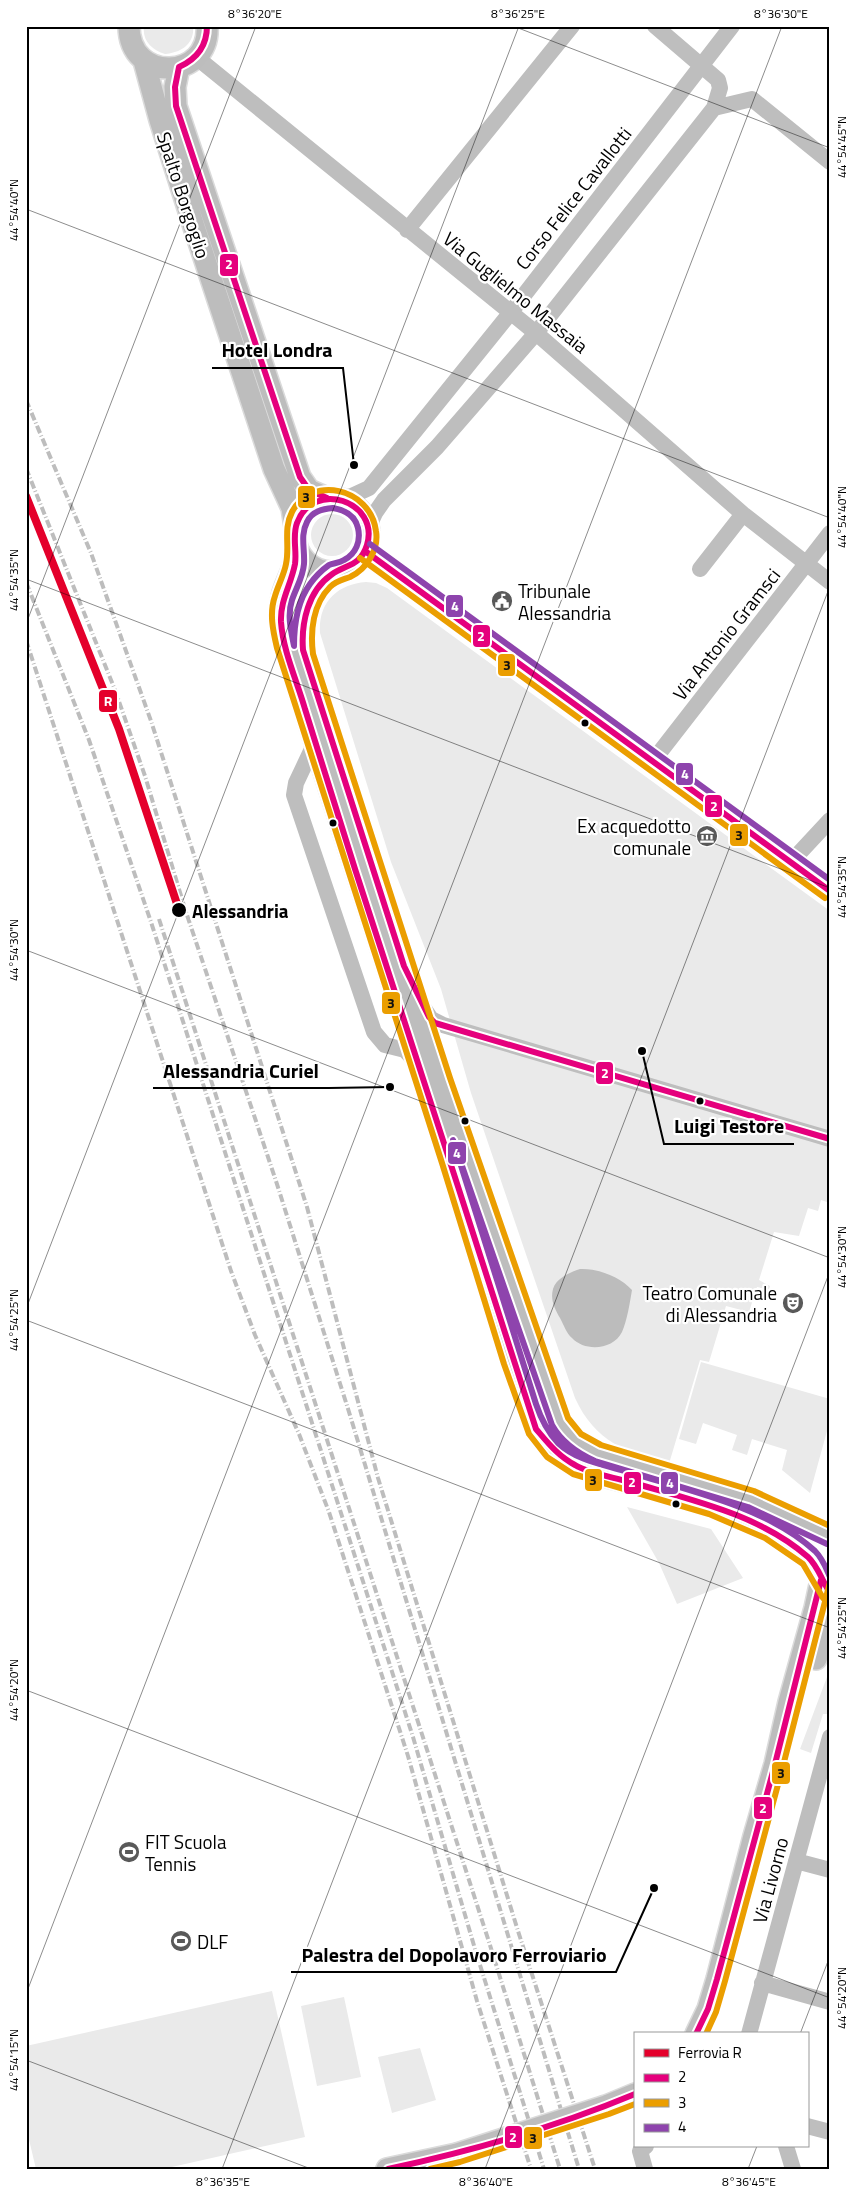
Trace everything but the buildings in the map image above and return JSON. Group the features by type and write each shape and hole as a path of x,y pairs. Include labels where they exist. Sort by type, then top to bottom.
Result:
{"main road":[{"name":"Spalto Borgoglio","path":"130,26 132,45 144,61 160,120 194,227 274,469 292,508 295,535 294,570 283,594 281,626 319,756 532,1418 542,1439 558,1455 576,1466 712,1506 759,1525 794,1546 823,1581"},
{"name":"Spalto Borgoglio","path":"207,26 206,40 187,62 175,88 176,106 300,477 309,490 335,499"},
{"path":"144,61 167,69 187,62"},
{"path":"336,571 323,571 314,568 303,559 295,535 300,516 308,506 335,499 358,508 368,528 368,538 365,551 353,565 336,571 322,582 313,596 304,622 302,642 304,656 442,1080 565,1432 577,1443 598,1453 751,1499 808,1528 830,1536"},
{"path":"697,2032 708,2009 718,1979 745,1868 775,1764 789,1702 823,1581 822,1557 830,1544"},
{"path":"775,1764 830,1620"},
{"path":"387,2169 451,2161 634,2094"}],"street":[{"path":"407,230 572,26"},
{"name":"Corso Felice Cavallotti","path":"335,499 369,488 510,312 732,26"},
{"path":"368,528 384,500 437,447 536,332 714,108 720,84 714,75 660,28"},
{"name":"Via Guglielmo Massaia","path":"187,62 407,230 536,332 743,514 830,582"},
{"path":"714,108 752,99 830,162"},
{"path":"700,569 743,514"},
{"name":"Via Antonio Gramsci","path":"653,761 830,533"},
{"path":"365,551 830,891"},
{"path":"314,734 312,749 294,786 294,795 374,1032 385,1046 405,1050 420,1066"},
{"path":"302,770 319,756 332,760 343,775"},
{"path":"790,863 830,820"},
{"path":"404,966 426,1014 435,1023 830,1139"},
{"name":"Via Livorno","path":"750,2032 830,1737"},
{"path":"796,1861 830,1870"},
{"path":"762,1983 830,2002"},
{"path":"808,2126 830,2132"},
{"path":"787,2148 793,2169"},
{"path":"643,2149 645,2169"}],"shaded area":[{"path":"144,26 193,26 192,38 186,46 176,52 165,54 156,50 146,40"},
{"path":"336,514 344,517 350,523 353,535 350,547 344,553 328,556 320,553 314,547 311,531 314,523 320,517"},
{"path":"366,582 376,583 387,588 830,911 830,1203 821,1200 818,1211 808,1208 799,1236 774,1232 759,1280 770,1286 769,1290 757,1287 749,1312 726,1306 709,1362 700,1360 668,1467 625,1450 602,1435 583,1413 575,1398 471,1093 441,989 391,862 320,633 322,613 331,597 346,587"},
{"path":"580,1269 608,1274 632,1290 622,1332 618,1338 606,1346 584,1346 578,1342 570,1336 556,1311 552,1297 555,1285 560,1279"},
{"path":"701,1362 830,1399 830,1420 810,1493 782,1470 787,1450 752,1439 747,1455 732,1450 737,1435 703,1423 696,1444 679,1439"},
{"path":"627,1507 711,1529 743,1578 677,1604 659,1563"},
{"path":"830,1669 830,1714 823,1714 811,1753 800,1749"},
{"path":"272,1991 305,2137 163,2169 36,2169 26,2127 26,2046"},
{"path":"344,1997 361,2077 317,2086 301,2006"},
{"path":"420,2048 436,2100 392,2113 378,2057"}],"railway":[{"path":"26,400 91,553 151,721 307,1207 378,1478 518,1931 595,2169"},
{"path":"26,468 115,690 145,776 185,909 276,1181 349,1412 579,2169"},
{"path":"26,582 89,740 151,922 413,1737 475,1949 544,2169"},
{"path":"26,640 231,1271 255,1335 299,1434 329,1512 408,1756 477,2001 531,2169"},
{"path":"159,919 489,1942 560,2169"}],"rail line":[{"name":"R","path":"26,496 119,729 179,910"}],"transit line":[{"name":"2","path":"207,26 207,33 200,51 191,60 179,67 175,87 176,106 300,477 309,490 327,498"},
{"name":"3","path":"823,1598 803,1564 765,1538 709,1514 573,1474 547,1457 529,1434 504,1364 442,1163 277,648 272,622 272,609 286,564 289,518 301,500 312,493 325,490 339,491 352,496 363,504 371,516 376,531 376,545 366,564 350,577 332,585 320,601 314,618 313,654 450,1078 568,1418 581,1434 601,1445 754,1491 830,1526"},
{"name":"2","path":"830,1139 435,1023 429,1017 404,966 303,650 303,629 312,599 323,582 331,575 361,557 367,545 368,530 364,517 355,507 343,501 330,499 317,502 305,510 297,523 295,564 282,607 281,622 284,644 536,1429 558,1453 581,1468 700,1502 746,1519 768,1530 789,1542 808,1557 815,1565 830,1593"},
{"name":"4","path":"333,508 342,510 352,516 357,523 359,533 357,547 348,557 329,565 321,571 306,591 297,614 294,646 290,611 303,569 303,537 305,527 312,515 322,510 333,508"},
{"name":"4","path":"370,544 830,880"},
{"name":"2","path":"365,551 830,891"},
{"name":"3","path":"360,558 825,898"},
{"name":"4","path":"827,1544 748,1507 595,1461 576,1451 560,1437 552,1425 453,1140 536,1404 545,1425 558,1443 573,1454 589,1461 724,1501 773,1522 796,1536 815,1551 822,1560 830,1577"},
{"name":"2","path":"697,2032 708,2009 717,1979 775,1764 821,1580"},
{"name":"3","path":"707,2032 716,2012 725,1981 830,1582"},
{"name":"2","path":"388,2169 513,2137 575,2117 634,2094"},
{"name":"3","path":"430,2169 460,2162 634,2104"}],"place":[{"name":"Hotel Londra","path":"354,465"},
{"name":"Tribunale Alessandria","path":"502,601"},
{"name":"Ex acquedotto comunale","path":"707,836"},
{"name":"Alessandria","path":"179,910"},
{"name":"Luigi Testore","path":"642,1051"},
{"name":"Alessandria Curiel","path":"390,1087"},
{"name":"Teatro Comunale di Alessandria","path":"793,1303"},
{"name":"FIT Scuola Tennis","path":"129,1852"},
{"name":"Palestra del Dopolavoro Ferroviario","path":"654,1888"},
{"name":"DLF","path":"181,1941"}]}
